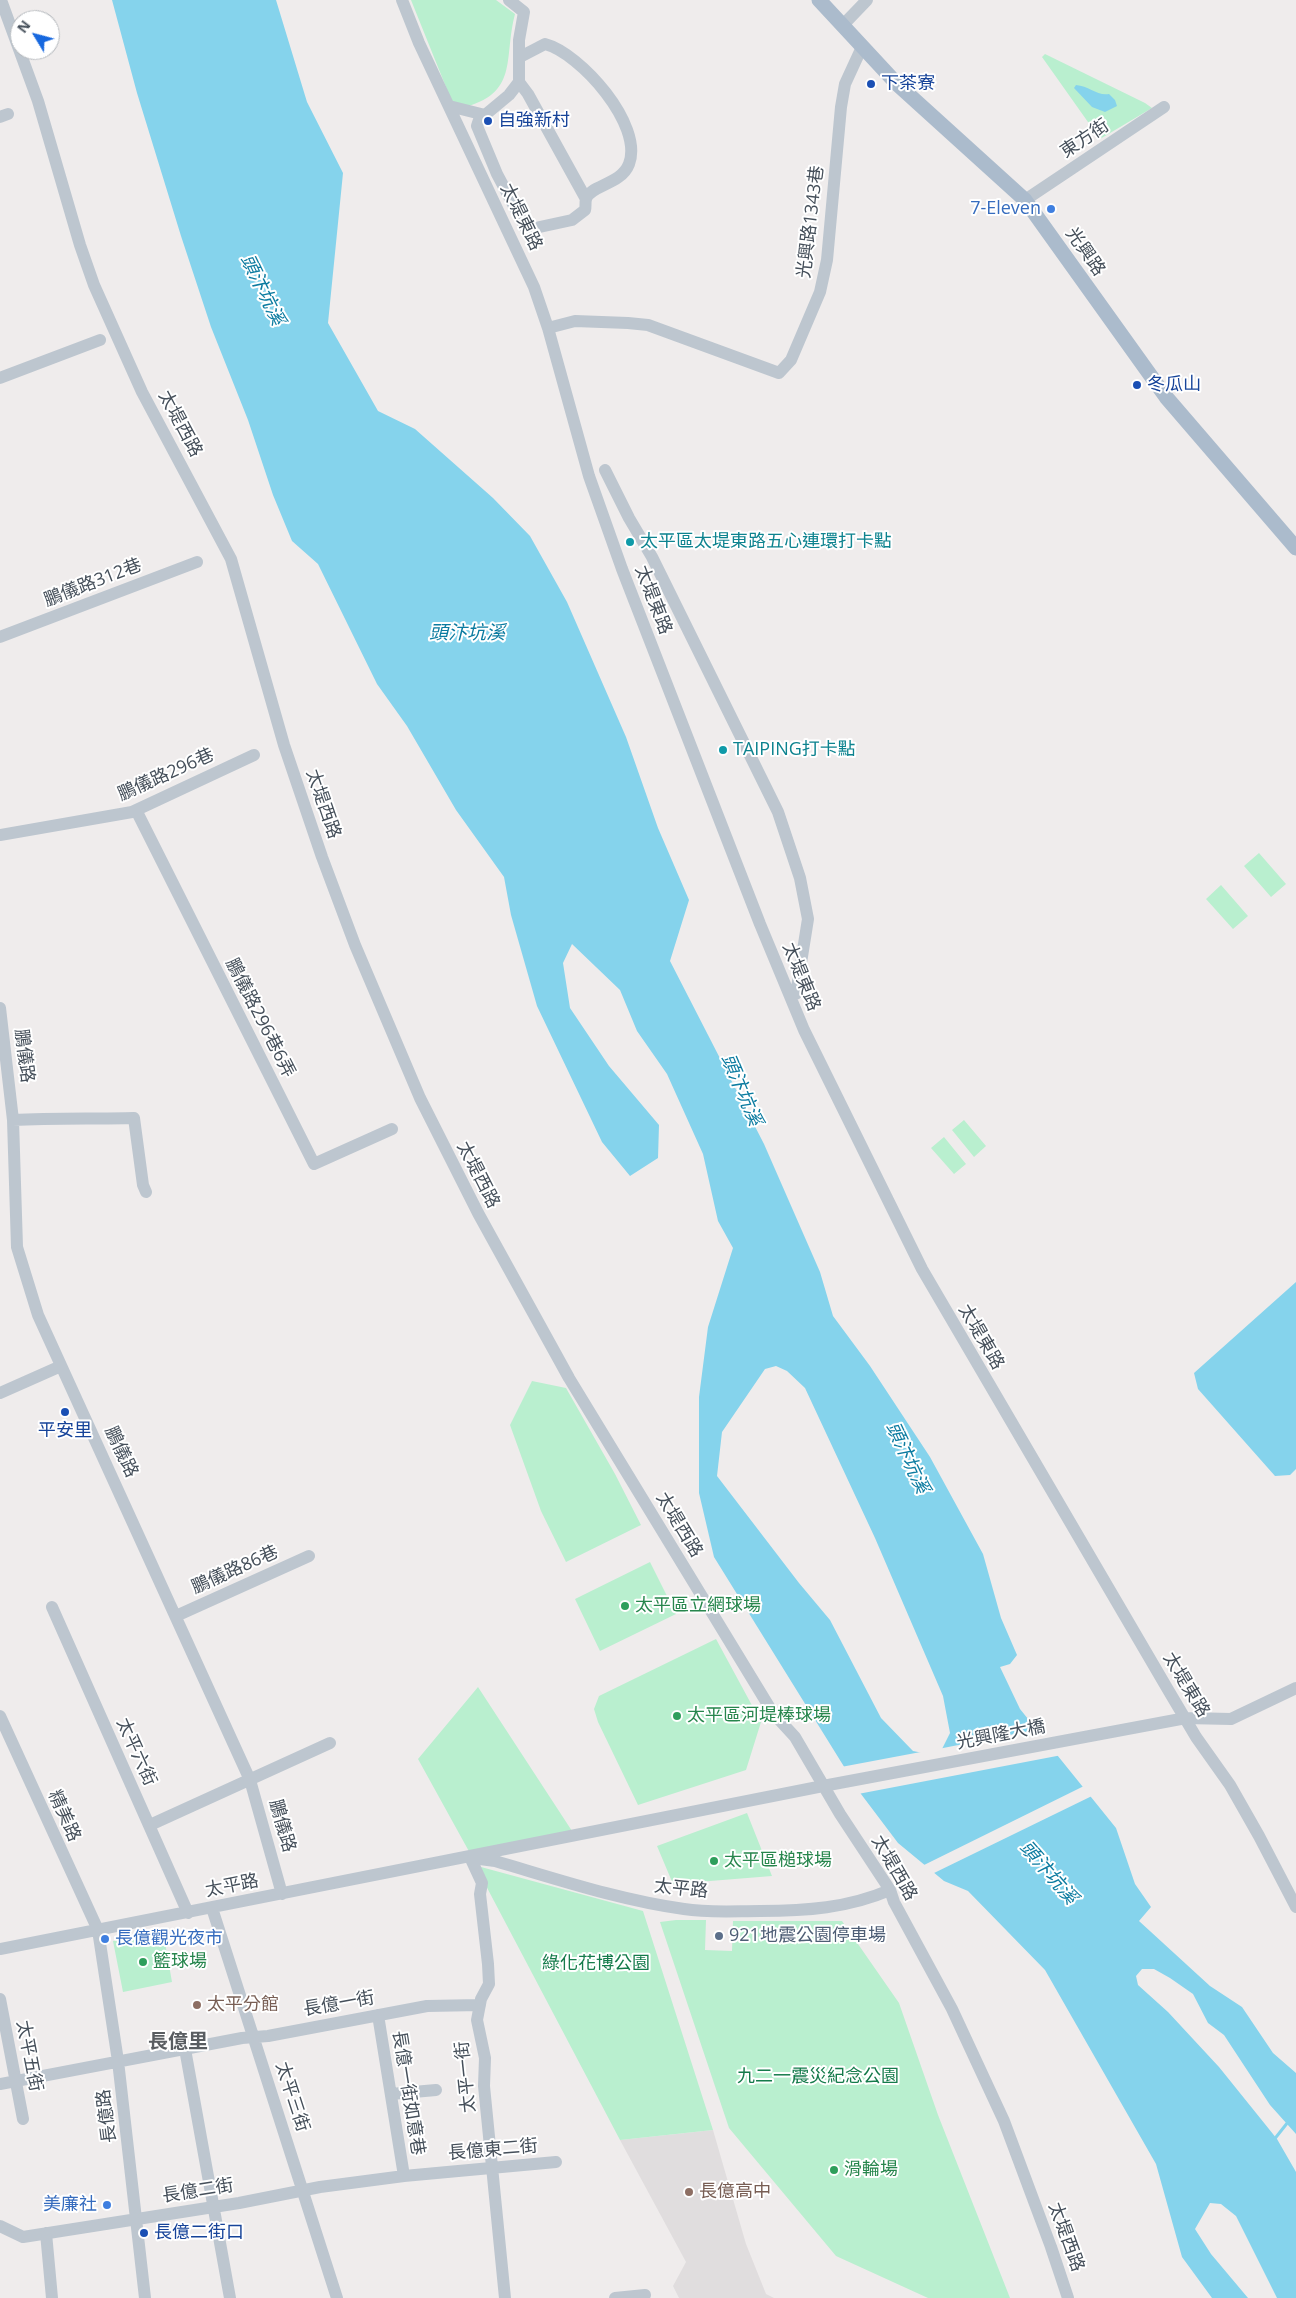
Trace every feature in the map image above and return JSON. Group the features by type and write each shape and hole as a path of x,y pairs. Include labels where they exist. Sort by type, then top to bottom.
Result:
{"main road":[{"name":"光興路","path":"819,0 897,84 1025,200 1166,397 1296,548"}],"street":[{"name":"太堤西路","path":"1,0 38,101 80,245 94,285 142,392 231,559 284,745 322,857 355,945 420,1098 478,1213 564,1370 773,1713 795,1737 823,1786 890,1890 894,1902 952,2009 1004,2121 1068,2298"},
{"name":"太堤東路","path":"402,0 419,44 453,107 534,286 548,328 589,476 622,569 760,924 804,1030 922,1269 1031,1458 1186,1718 1230,1785 1296,1907"},
{"path":"509,0 524,12 519,40 519,82 509,96 479,120 477,126 497,174 525,227 535,228 572,220 585,210 586,199 528,94 519,82"},
{"path":"843,25 867,0"},
{"path":"520,57 545,44 556,47 578,65 622,114 630,134 631,158 629,165 618,179 600,187 586,199"},
{"name":"光興路1343巷","path":"548,328 575,321 586,323 628,322 648,326 779,373 787,367 812,314 820,292 827,260 845,84 862,47"},
{"path":"453,107 485,115"},
{"name":"東方街","path":"1025,200 1164,107"},
{"path":"0,378 100,340"},
{"path":"605,470 629,518 652,557 778,812 800,878 808,919 796,994"},
{"name":"鵬儀路312巷","path":"0,636 197,562"},
{"name":"鵬儀路296巷","path":"0,835 136,810 254,755"},
{"name":"鵬儀路296巷6弄","path":"136,810 314,1164 392,1129"},
{"name":"鵬儀路","path":"0,1008 14,1120 16,1247 44,1332 250,1780 282,1894"},
{"path":"14,1120 63,1117 89,1120 134,1118 143,1185 146,1192"},
{"path":"0,1393 61,1366"},
{"name":"鵬儀路86巷","path":"176,1616 309,1556"},
{"name":"太平六街","path":"52,1607 188,1912"},
{"name":"光興隆大橋","path":"823,1786 1186,1718 1231,1719 1296,1688"},
{"name":"精美路","path":"0,1716 98,1930"},
{"path":"150,1825 330,1744"},
{"name":"太平路","path":"0,1949 823,1786"},
{"name":"太平路","path":"470,1857 495,1860 635,1901 686,1910 817,1910 871,1898 890,1890"},
{"name":"太平一街","path":"470,1857 482,1883 480,1894 489,1984 476,2020 485,2058 484,2086 505,2298"},
{"name":"太平三街","path":"212,1908 337,2298"},
{"name":"長億路","path":"98,1930 118,2062 144,2298"},
{"name":"太平五街","path":"0,1999 23,2119"},
{"name":"長億一街","path":"0,2084 254,2036 268,2036 427,2006 480,2005"},
{"name":"長億一街如意巷","path":"378,2015 404,2176"},
{"path":"185,2049 230,2298"},
{"path":"390,2094 436,2090"},
{"name":"長億東二街","path":"404,2176 556,2162"},
{"name":"長億二街","path":"0,2228 22,2237 213,2207 303,2190 404,2176"},
{"path":"46,2233 52,2298"},
{"path":"615,2298 644,2295"}],"shaded area":[{"name":"長億高中","path":"713,2130 746,2244 766,2294 774,2298 679,2298 673,2286 686,2262 620,2140"}],"green space":[{"path":"411,0 496,0 515,14 506,73 501,84 493,94 480,102 461,108 452,102"},
{"path":"1045,54 1152,108 1100,139 1042,57"},
{"path":"1259,853 1286,884 1271,897 1244,866"},
{"path":"1221,885 1248,916 1233,929 1206,899"},
{"path":"964,1120 986,1146 974,1157 952,1130"},
{"path":"944,1137 966,1164 954,1174 931,1148"},
{"path":"532,1381 566,1388 615,1474 641,1525 566,1562 541,1511 510,1425"},
{"name":"太平區立網球場","path":"650,1562 676,1614 600,1651 575,1599"},
{"name":"太平區河堤棒球場","path":"716,1639 761,1722 746,1770 638,1805 598,1722 594,1709 599,1696"},
{"path":"478,1687 572,1831 471,1855 418,1759"},
{"name":"太平區槌球場","path":"747,1813 772,1876 673,1884 657,1846"},
{"name":"綠化花博公園","path":"481,1867 643,1911 713,2130 620,2140 484,1882"},
{"name":"九二一震災紀念公園","path":"706,1920 705,1950 732,1951 733,1921 842,1921 899,2003 938,2115 1010,2298 928,2298 836,2256 729,2128 660,1922"},
{"name":"籃球場","path":"163,1931 172,1982 123,1992 113,1941"}],"water":[{"name":"頭汴坑溪","path":"112,0 276,0 307,102 343,173 328,323 378,411 415,429 493,498 530,536 567,602 626,737 658,828 689,900 670,961 764,1144 820,1272 833,1316 870,1366 930,1457 983,1554 1001,1618 1017,1655 1010,1664 1000,1667 1020,1709 1116,1828 1135,1884 1151,1907 1139,1921 1210,1986 1242,2007 1273,2053 1296,2073 1296,2134 1270,2105 1224,2035 1208,2023 1193,1994 1154,1969 1142,1969 1136,1976 1138,1985 1168,2012 1219,2067 1277,2139 1296,2172 1296,2298 1277,2298 1236,2216 1221,2204 1210,2203 1195,2229 1211,2254 1248,2298 1212,2298 1182,2257 1156,2164 1045,1970 968,1891 944,1881 898,1843 861,1794 714,1557 699,1493 699,1397 708,1327 733,1248 718,1221 703,1154 667,1074 637,1031 620,990 572,944 563,963 570,1008 609,1066 659,1125 658,1158 630,1176 602,1142 537,1006 511,915 504,877 456,810 407,726 377,684 318,564 292,541 273,495 248,420 211,327 137,93","holes":["776,1366 787,1371 805,1388 875,1538 943,1696 950,1733 942,1749 933,1755 913,1751 881,1718 830,1620 799,1583 717,1476 722,1432 765,1369"]},
{"path":"1076,85 1101,94 1109,94 1115,100 1117,106 1105,112 1092,107 1074,88"},
{"path":"1296,1282 1296,1469 1290,1475 1275,1476 1198,1389 1194,1373"}],"pier":[{"path":"1040,1729 1062,1755 858,1794 841,1767 926,1751 933,1752 938,1749"},
{"path":"1086,1785 1094,1795 932,1874 922,1866"}],"waterway":[{"path":"1273,2141 1288,2122"}],"place":[{"name":"下茶寮","path":"871,84"},
{"name":"自強新村","path":"488,121"},
{"name":"7-Eleven","path":"1051,209"},
{"name":"冬瓜山","path":"1137,385"},
{"name":"太平區太堤東路五心連環打卡點","path":"630,542"},
{"name":"TAIPING打卡點","path":"723,750"},
{"name":"平安里","path":"65,1412"},
{"name":"太平區立網球場","path":"625,1606"},
{"name":"太平區河堤棒球場","path":"677,1716"},
{"name":"太平區槌球場","path":"714,1861"},
{"name":"921地震公園停車場","path":"719,1936"},
{"name":"長億觀光夜市","path":"105,1939"},
{"name":"籃球場","path":"143,1962"},
{"name":"太平分館","path":"197,2005"},
{"name":"滑輪場","path":"834,2170"},
{"name":"長億高中","path":"689,2192"},
{"name":"美廉社","path":"107,2205"},
{"name":"長億二街口","path":"144,2233"}],"district":[{"name":"長億里","path":"178,2042"}]}
